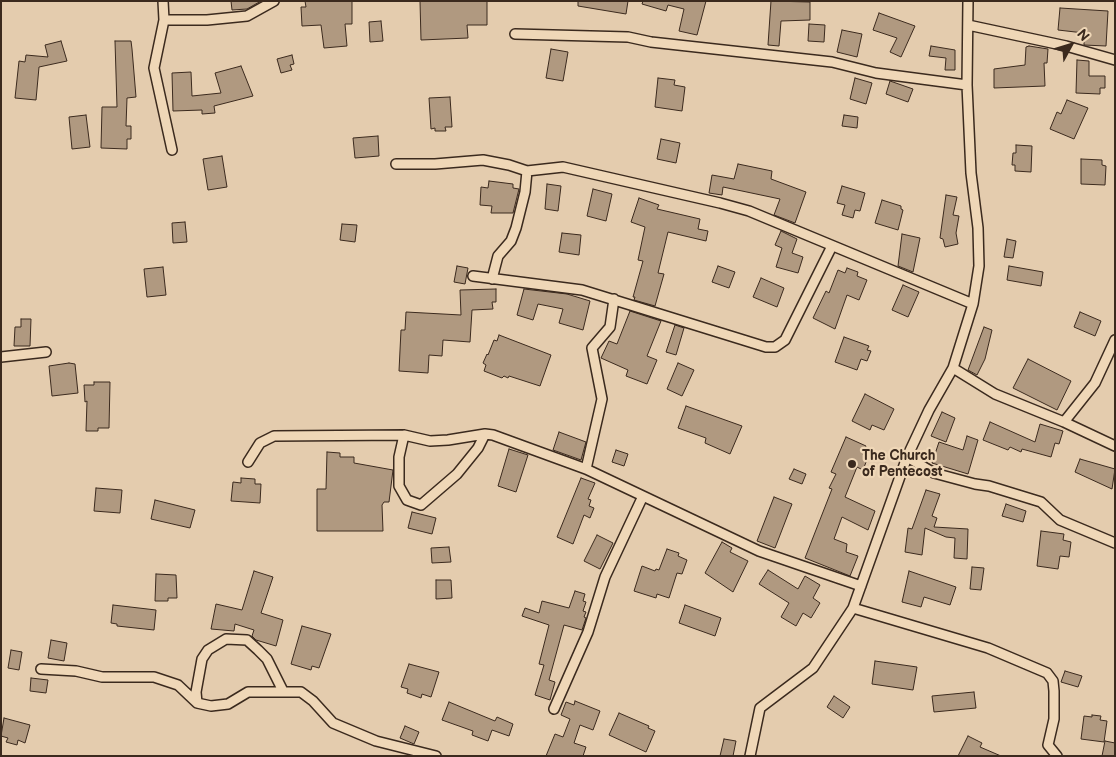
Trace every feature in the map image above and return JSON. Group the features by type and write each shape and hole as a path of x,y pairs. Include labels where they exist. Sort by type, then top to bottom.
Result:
{"street":[{"path":"163,1 164,20 154,68 172,150"},
{"path":"164,20 207,20 247,16 274,1"},
{"path":"750,756 760,708 813,668 853,608 907,457 929,410 953,368 973,304 979,266 978,228 971,173 967,85 968,1"},
{"path":"968,25 1066,46 1115,60"},
{"path":"515,34 628,37 651,42 832,62 876,74 967,85"},
{"path":"396,164 435,164 483,160 527,171 563,167 720,203 749,211 973,304"},
{"path":"492,279 498,256 511,241 516,228 525,192 527,171"},
{"path":"472,276 560,286 614,299 766,347 775,347 786,340 832,246"},
{"path":"586,469 602,399 592,348 610,326 614,299"},
{"path":"1064,422 1095,383 1115,340"},
{"path":"1,357 46,352"},
{"path":"953,368 995,394 1064,422 1115,446"},
{"path":"404,435 399,457 399,486 407,500 421,505 457,474 478,448 486,434"},
{"path":"248,462 260,443 274,436 404,435 430,441 486,434 504,438 586,469 759,551 861,586"},
{"path":"907,457 934,473 989,486 1041,502 1060,520 1115,543"},
{"path":"554,709 588,632 604,577 643,496"},
{"path":"853,608 988,648 1047,673 1052,681 1054,691 1054,719 1048,745 1057,756"},
{"path":"197,703 196,692 202,659 208,650 226,639 247,640 258,650 267,659 283,691"},
{"path":"41,669 76,671 102,677 154,676 178,685 197,703 210,706 228,704 248,692 301,692 313,701 332,723 376,741 436,756"}],"building":[{"path":"231,1 261,1 247,9 232,10"},
{"path":"305,1 352,1 352,24 345,24 347,46 324,48 321,25 302,26 301,7 306,7"},
{"path":"420,1 487,1 487,25 467,25 468,38 421,40"},
{"path":"578,1 628,1 626,14 578,6"},
{"path":"643,1 706,1 697,35 679,31 684,9 668,5 666,11 642,4"},
{"path":"771,1 810,2 810,20 781,21 779,46 768,45"},
{"path":"1060,8 1108,11 1106,46 1084,45 1084,33 1058,30"},
{"path":"879,13 915,26 901,57 890,52 897,38 873,30"},
{"path":"381,21 383,41 370,42 369,22"},
{"path":"809,24 825,25 824,42 808,41"},
{"path":"842,30 862,34 857,57 837,52"},
{"path":"61,41 67,61 39,67 36,100 15,98 19,61 25,62 26,55 48,57 45,45"},
{"path":"115,41 131,41 132,49 136,97 127,98 126,126 131,126 131,139 127,139 127,149 101,148 102,107 117,107"},
{"path":"931,46 955,50 955,70 945,70 946,58 929,56"},
{"path":"1026,47 1048,49 1047,63 1044,63 1045,86 994,88 994,69 1025,65"},
{"path":"551,49 568,52 563,81 546,78"},
{"path":"292,55 294,64 290,65 292,70 281,73 277,59"},
{"path":"1077,60 1089,61 1089,76 1105,76 1105,88 1100,88 1100,94 1076,93"},
{"path":"241,66 253,96 214,106 215,113 202,114 202,110 173,111 172,73 191,72 192,96 221,93 215,73"},
{"path":"658,78 675,80 674,85 685,87 682,111 655,107"},
{"path":"855,78 872,83 866,104 850,99"},
{"path":"890,81 913,89 908,102 886,94"},
{"path":"450,97 452,127 445,127 446,131 435,131 435,128 431,129 429,98"},
{"path":"1067,100 1088,108 1074,139 1050,129 1057,112 1061,114"},
{"path":"86,115 90,147 72,149 69,117"},
{"path":"844,115 858,117 857,128 842,126"},
{"path":"378,136 379,156 355,158 353,138"},
{"path":"661,139 680,143 676,163 657,159"},
{"path":"1016,145 1032,146 1031,172 1015,171 1015,165 1012,165 1013,153 1016,153"},
{"path":"222,156 227,187 208,190 203,159"},
{"path":"1081,159 1102,160 1102,165 1106,166 1105,185 1081,184"},
{"path":"738,164 772,171 771,179 806,192 795,223 774,215 780,199 723,187 722,195 709,193 712,175 734,179"},
{"path":"489,181 513,184 513,188 519,189 513,213 491,213 492,206 480,205 481,187 488,188"},
{"path":"547,184 561,186 558,211 545,209"},
{"path":"842,186 865,193 860,211 855,210 853,218 842,215 845,205 837,203"},
{"path":"593,189 612,194 606,221 587,216"},
{"path":"946,195 957,197 953,215 959,216 956,233 958,244 945,247 943,239 940,238"},
{"path":"639,198 659,205 657,209 700,219 698,229 708,231 706,241 668,232 658,273 664,274 655,306 634,300 635,297 633,297 643,261 638,260 645,227 631,222"},
{"path":"882,200 901,206 903,210 898,230 875,223"},
{"path":"185,222 187,242 173,243 172,223"},
{"path":"342,224 357,225 355,242 340,240"},
{"path":"781,231 797,239 792,253 803,257 798,273 776,267 782,248 775,245"},
{"path":"562,233 581,235 579,255 559,252"},
{"path":"902,234 920,238 913,272 898,266"},
{"path":"1007,239 1016,241 1013,258 1004,257"},
{"path":"457,266 468,268 465,284 454,282"},
{"path":"718,266 735,272 729,288 712,282"},
{"path":"1009,266 1043,272 1041,286 1007,280"},
{"path":"163,267 166,295 147,297 144,269"},
{"path":"847,268 858,272 857,276 867,280 859,300 847,295 835,329 813,318 826,291 829,293 838,270 845,273"},
{"path":"761,278 784,288 777,307 753,297"},
{"path":"903,285 919,292 908,317 892,310"},
{"path":"496,289 496,302 492,302 493,309 472,310 470,342 443,340 442,356 429,355 428,373 399,371 401,330 405,330 406,312 461,315 460,290"},
{"path":"524,289 567,294 590,301 583,330 559,323 563,309 538,304 533,320 517,315"},
{"path":"630,311 661,321 647,356 657,360 647,384 626,376 628,370 601,358 609,341 617,344"},
{"path":"1080,312 1101,321 1095,336 1074,327"},
{"path":"21,319 31,319 30,346 14,346 15,327 21,327"},
{"path":"675,325 684,328 676,355 666,352"},
{"path":"984,327 992,330 985,359 977,375 968,370"},
{"path":"499,335 551,355 540,386 509,376 508,378 504,376 502,378 484,371 486,365 483,363 494,340 497,341"},
{"path":"844,337 869,346 867,350 871,351 867,361 861,359 857,370 835,362"},
{"path":"1028,359 1071,381 1057,410 1013,388"},
{"path":"678,363 694,370 682,396 667,389"},
{"path":"75,364 78,393 52,396 49,366"},
{"path":"94,382 110,382 109,428 98,428 98,431 86,431 87,401 85,402 84,385 94,385"},
{"path":"865,394 894,409 884,430 872,425 870,430 852,421"},
{"path":"686,406 742,426 730,454 705,443 706,438 678,428"},
{"path":"942,412 955,418 946,442 931,436"},
{"path":"990,422 1035,442 1040,424 1063,431 1059,444 1055,443 1051,457 1022,449 1021,452 1010,447 1008,450 983,440"},
{"path":"559,432 586,442 581,460 553,450"},
{"path":"967,436 978,440 968,474 932,463 939,442 963,450"},
{"path":"846,437 866,446 863,455 868,457 863,470 857,467 845,497 875,511 868,530 842,517 834,539 847,544 846,552 858,556 850,576 805,558 832,489 829,488 836,474 831,472"},
{"path":"509,449 528,455 516,492 498,486"},
{"path":"616,450 628,454 624,466 612,462"},
{"path":"327,452 340,453 340,457 354,457 354,463 393,470 389,502 384,502 382,505 383,531 317,531 317,489 326,489"},
{"path":"1080,459 1115,469 1112,489 1075,472"},
{"path":"794,469 806,474 802,484 789,479"},
{"path":"241,478 255,479 255,484 261,484 260,503 231,501 233,482 241,483"},
{"path":"581,478 595,483 588,499 591,500 589,506 594,508 590,518 584,515 573,544 557,537"},
{"path":"96,488 122,490 120,513 94,511"},
{"path":"926,490 940,494 932,516 937,518 934,527 968,529 967,559 954,558 955,538 946,537 925,528 922,555 905,552 908,528 912,529"},
{"path":"774,497 792,504 775,548 757,541"},
{"path":"155,500 195,510 190,528 151,519"},
{"path":"1006,504 1026,511 1023,522 1002,516"},
{"path":"412,512 436,518 432,534 408,528"},
{"path":"1041,531 1064,534 1063,540 1071,542 1069,557 1060,556 1058,569 1037,566"},
{"path":"597,535 613,543 600,569 584,561"},
{"path":"722,542 732,548 730,552 748,561 733,592 705,573"},
{"path":"449,547 451,562 432,563 431,548"},
{"path":"667,549 679,553 678,556 687,560 682,574 677,573 669,598 657,594 656,598 634,591 642,566 655,571 656,569 659,570"},
{"path":"972,567 984,568 981,590 970,589"},
{"path":"768,570 798,589 805,576 820,585 813,598 820,603 811,618 803,613 796,626 781,617 789,603 759,584"},
{"path":"254,571 273,577 261,613 283,620 276,646 256,640 252,636 254,630 235,624 234,631 211,629 216,604 242,610"},
{"path":"909,571 956,587 950,605 924,597 921,607 902,602"},
{"path":"156,574 176,575 177,598 168,598 168,601 155,601"},
{"path":"436,580 451,580 452,598 436,599"},
{"path":"575,591 585,594 583,601 586,602 583,611 586,612 584,617 586,618 582,630 564,625 549,680 555,682 550,700 535,695 544,665 539,664 549,625 522,616 525,608 539,613 542,601 569,608"},
{"path":"113,605 156,610 154,630 117,626 117,624 111,623"},
{"path":"685,605 721,618 715,636 679,623"},
{"path":"302,626 331,634 319,668 312,666 311,670 291,664"},
{"path":"51,640 67,643 64,661 48,658"},
{"path":"11,650 22,652 19,670 8,668"},
{"path":"875,661 917,667 913,690 872,684"},
{"path":"409,664 439,672 431,697 422,694 421,698 407,693 408,689 401,687"},
{"path":"1065,671 1082,676 1078,687 1061,682"},
{"path":"31,678 48,680 46,693 30,691"},
{"path":"974,692 976,708 934,712 932,696"},
{"path":"834,696 850,707 843,718 827,707"},
{"path":"575,701 600,711 593,730 580,725 574,743 586,747 583,756 546,756 555,734 563,737 570,719 561,715 566,702 574,705"},
{"path":"449,702 495,721 497,717 513,724 509,736 492,730 488,741 472,735 473,731 442,720"},
{"path":"619,713 649,726 648,728 655,731 646,752 609,735"},
{"path":"1092,715 1101,716 1100,720 1107,721 1104,742 1081,739 1084,716 1092,717"},
{"path":"4,718 30,725 25,743 18,740 17,745 6,742 8,738 1,736"},
{"path":"405,726 419,732 414,744 400,738"},
{"path":"968,736 982,743 980,747 1001,756 958,756"},
{"path":"724,739 736,741 733,756 720,756"},
{"path":"1105,741 1115,743 1115,756 1102,756"}],"place":[{"name":"The Church of Pentecost","path":"852,464"}]}
